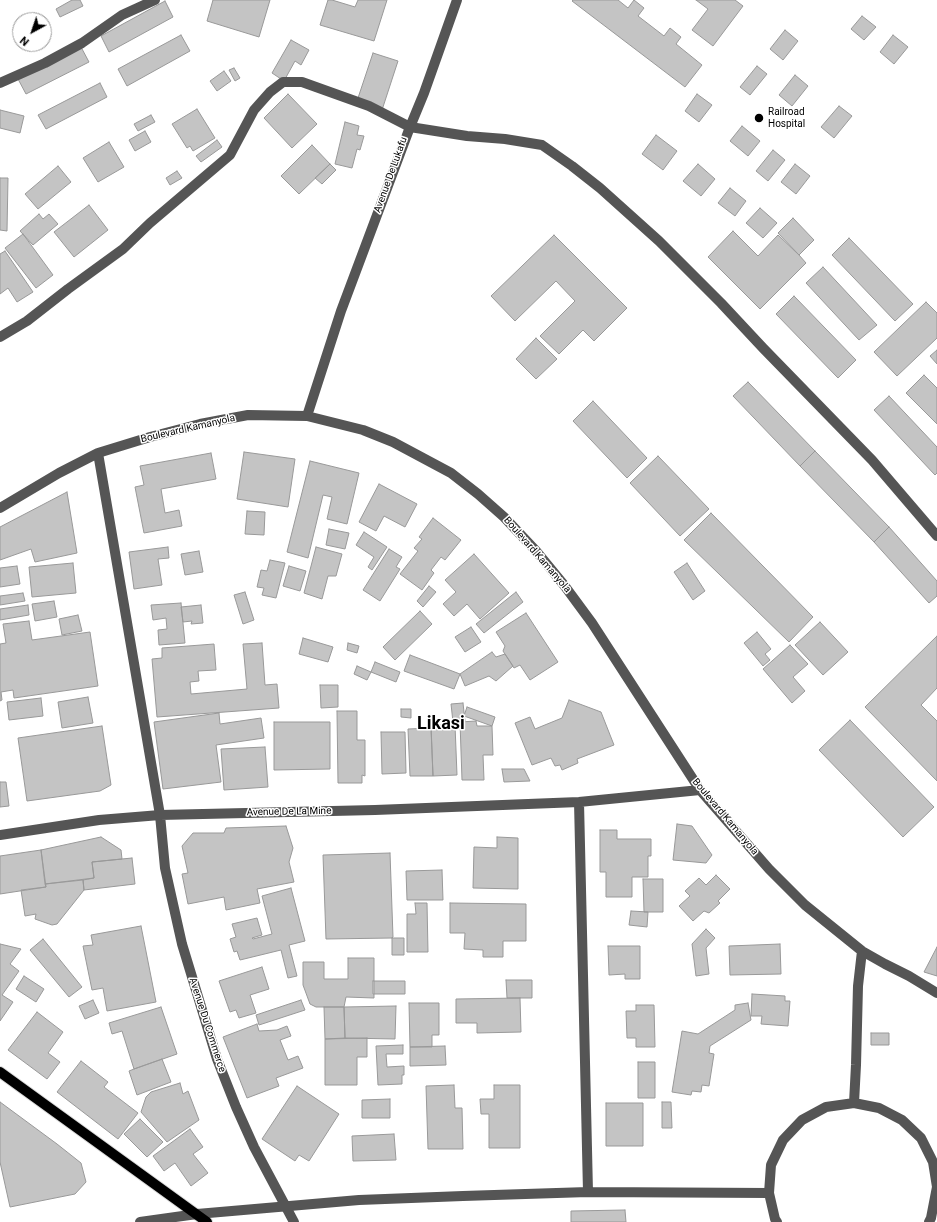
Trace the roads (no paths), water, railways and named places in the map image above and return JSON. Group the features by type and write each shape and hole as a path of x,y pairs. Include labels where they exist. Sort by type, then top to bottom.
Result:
{"main road":[{"path":"0,1072 208,1222"}],"street":[{"path":"0,83 45,63 82,43 122,16 155,0"},
{"name":"Avenue De Lukafu","path":"307,416 341,311 424,93 457,0"},
{"path":"0,337 27,321 123,249 150,223 230,155 254,110 270,92 283,82 302,82 368,106 410,127 467,136 505,139 542,145 572,166 600,188 660,241 872,460 937,536"},
{"name":"Boulevard Kamanyola","path":"0,508 59,473 98,453 150,437 214,421 248,415 307,416 363,430 393,442 451,473 504,517 536,551 564,585 592,623 700,790 769,869 805,905 862,951 910,976 937,993"},
{"name":"Avenue Du Commerce","path":"98,453 160,815 165,868 182,944 217,1058 236,1107 254,1146 294,1222"},
{"name":"Avenue De La Mine","path":"0,835 99,820 160,815 375,810 578,802 700,790"},
{"path":"578,802 588,1192"},
{"path":"854,1103 858,986 862,951"},
{"path":"776,1222 774,1219 769,1193 771,1165 783,1140 802,1120 826,1107 854,1103 879,1108 885,1111 902,1120 921,1138 933,1162 937,1187 929,1222"},
{"path":"140,1222 198,1214 367,1200 588,1192 769,1193"}],"place":[{"name":"Railroad Hospital","path":"759,118"}],"district":[{"name":"Likasi","path":"441,724"}]}
